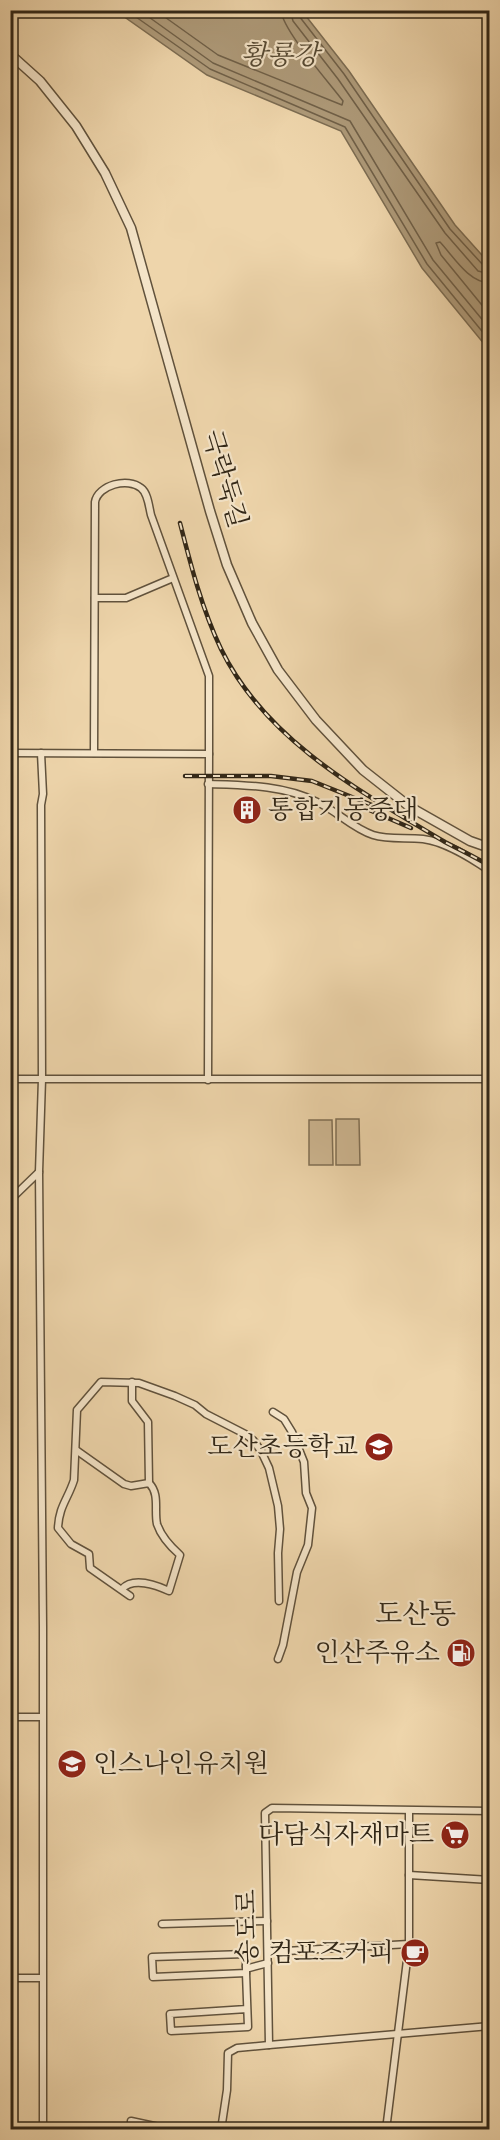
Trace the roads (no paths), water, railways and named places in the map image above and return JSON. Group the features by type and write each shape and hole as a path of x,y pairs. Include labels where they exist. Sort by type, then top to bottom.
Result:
{"street":[{"name":"극락둑길","path":"10,54 40,81 76,126 105,173 131,228 227,565 252,623 278,670 316,720 363,770 410,807 470,841 489,848"},
{"path":"94,753 95,502 101,490 113,485 137,485 145,493 209,676 208,1080"},
{"path":"95,598 126,598 173,578"},
{"path":"10,753 209,754"},
{"path":"41,753 43,794 41,805 42,1079 39,1172 43,2130"},
{"path":"208,784 246,785 305,796 323,804 366,832 386,838 420,839 440,844 489,871"},
{"path":"10,1079 489,1079"},
{"path":"10,1200 39,1172"},
{"path":"129,1596 90,1568 89,1554 71,1544 58,1528 63,1502 74,1480 77,1410 102,1382 132,1382 157,1389 195,1405 206,1414 245,1434 261,1451 269,1468 278,1506 279,1600"},
{"path":"122,1589 128,1584 139,1583 153,1584 169,1591 180,1555 169,1545 157,1525 155,1489 149,1483 148,1422 132,1401 132,1382"},
{"path":"273,1412 284,1419 292,1432 304,1462 306,1493 312,1508 308,1545 297,1572 283,1645 278,1659"},
{"path":"76,1450 124,1484 131,1486 149,1483"},
{"path":"10,1717 42,1717"},
{"name":"송도로","path":"269,2045 265,1813 272,1808 489,1811"},
{"path":"386,2130 409,1944 409,1811"},
{"path":"409,1875 489,1880"},
{"path":"162,1924 267,1921"},
{"path":"268,1952 409,1944"},
{"path":"247,2010 170,2014 171,2031 248,2027 247,2010 246,1970 246,1954 152,1957 153,1977 246,1970 268,1963"},
{"path":"10,1978 42,1978"},
{"path":"221,2130 227,2090 228,2053 237,2048 489,2026"},
{"path":"131,2130 131,2121 173,2130"}],"water":[{"name":"황룡강","path":"116,11 302,11 349,71 455,225 489,263 489,350 422,268 341,131 207,75"}],"railway":[{"path":"180,523 214,634 240,682 263,711 318,761 349,783 445,842 490,866"},
{"path":"185,776 271,776 312,781 377,807"},
{"path":"367,809 411,828"}],"place":[{"name":"통합기동중대","path":"247,810"},
{"name":"도산초등학교","path":"379,1447"},
{"name":"인산주유소","path":"461,1653"},
{"name":"인스나인유치원","path":"72,1764"},
{"name":"다담식자재마트","path":"455,1835"},
{"name":"컴포즈커피","path":"415,1953"}],"district":[{"name":"도산동","path":"416,1614"}]}
